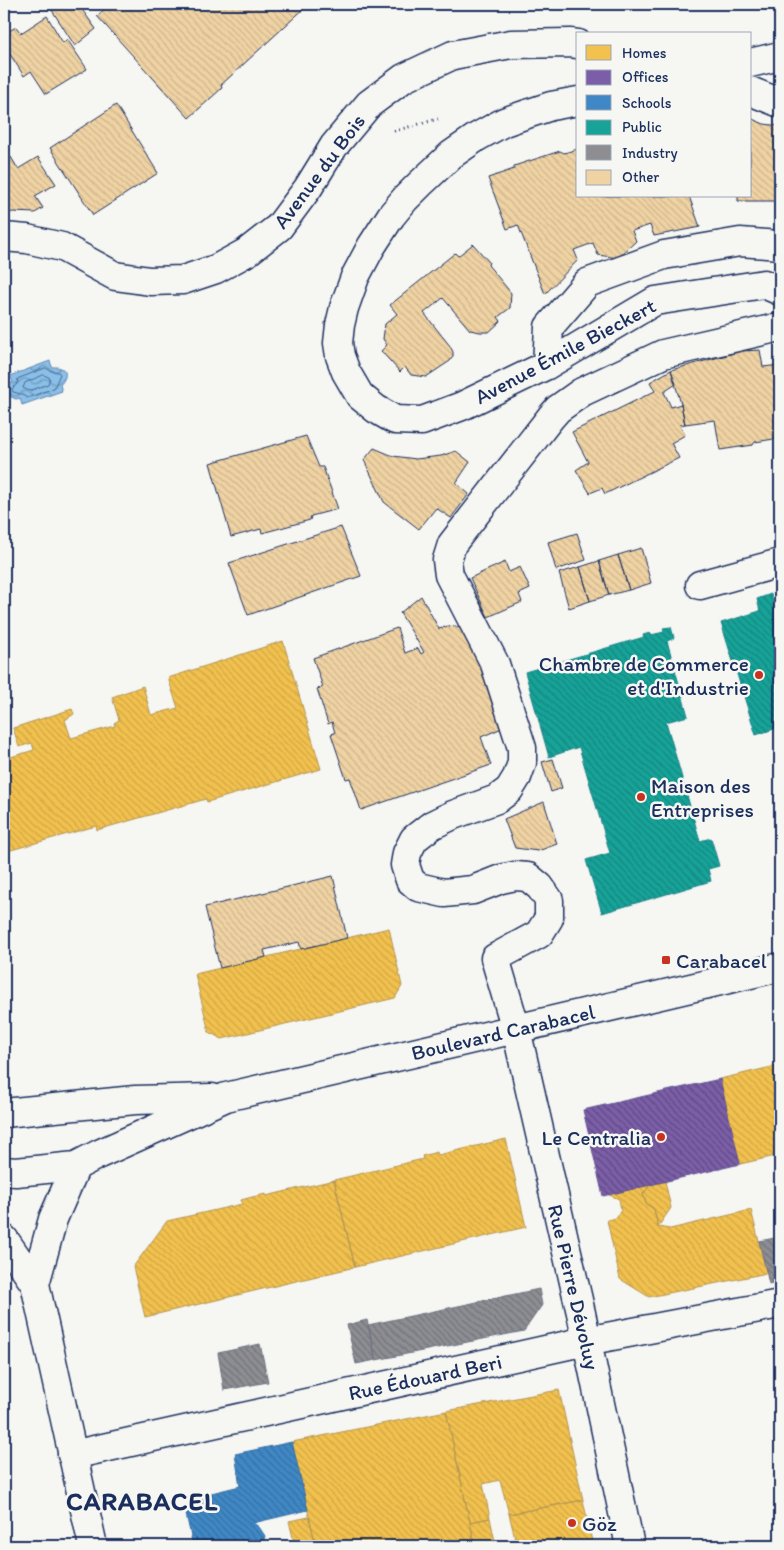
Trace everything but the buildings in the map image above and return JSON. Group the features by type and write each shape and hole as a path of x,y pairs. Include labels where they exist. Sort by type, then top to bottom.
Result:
{"street":[{"name":"Avenue du Bois","path":"4,237 27,239 62,247 115,276 150,281 183,280 216,269 247,252 279,227 308,188 334,146 369,104 404,78 453,56 502,46 570,42 576,44"},
{"path":"752,63 780,56"},
{"path":"752,92 780,103"},
{"name":"Avenue Émile Bieckert","path":"576,101 551,106 504,122 477,137 451,155 405,199 391,216 371,247 356,277 347,300 339,334 340,356 346,372 360,396 376,409 395,420 422,421 462,406 547,365 655,300 764,284 780,291"},
{"path":"547,365 549,327 588,283 664,255 740,242 780,245"},
{"name":"Avenue Émile Bieckert","path":"516,1028 495,958 539,934 549,918 549,900 545,893 528,877 515,876 501,879 473,890 444,893 427,890 418,887 410,880 405,865 407,852 414,839 432,825 498,799 509,790 517,777 522,763 522,748 495,664 449,575 447,560 452,544 551,417 569,400 609,378 663,354 780,326"},
{"path":"700,585 780,563"},
{"name":"Boulevard Carabacel","path":"4,1171 16,1172 76,1166 226,1097 780,967"},
{"name":"Rue Pierre Dévoluy","path":"516,1028 630,1546"},
{"name":"Boulevard Carabacel","path":"4,1113 135,1100 226,1097"},
{"path":"35,1284 53,1219 76,1166"},
{"path":"4,1238 35,1284 93,1546"},
{"name":"Rue Édouard Beri","path":"72,1455 586,1341 780,1304"}],"path":[{"path":"389,132 444,118"}],"water":[{"path":"50,361 52,367 61,368 65,372 65,378 60,385 62,391 22,405 20,398 16,399 9,396 8,388 13,382 10,376"}],"place":[{"name":"Chambre de Commerce et d'Industrie","path":"759,675"},
{"name":"Maison des Entreprises","path":"641,797"},
{"name":"Carabacel","path":"666,960"},
{"name":"Le Centralia","path":"661,1137"},
{"name":"Göz","path":"572,1523"}],"district":[{"name":"CARABACEL","path":"142,1501"}]}
